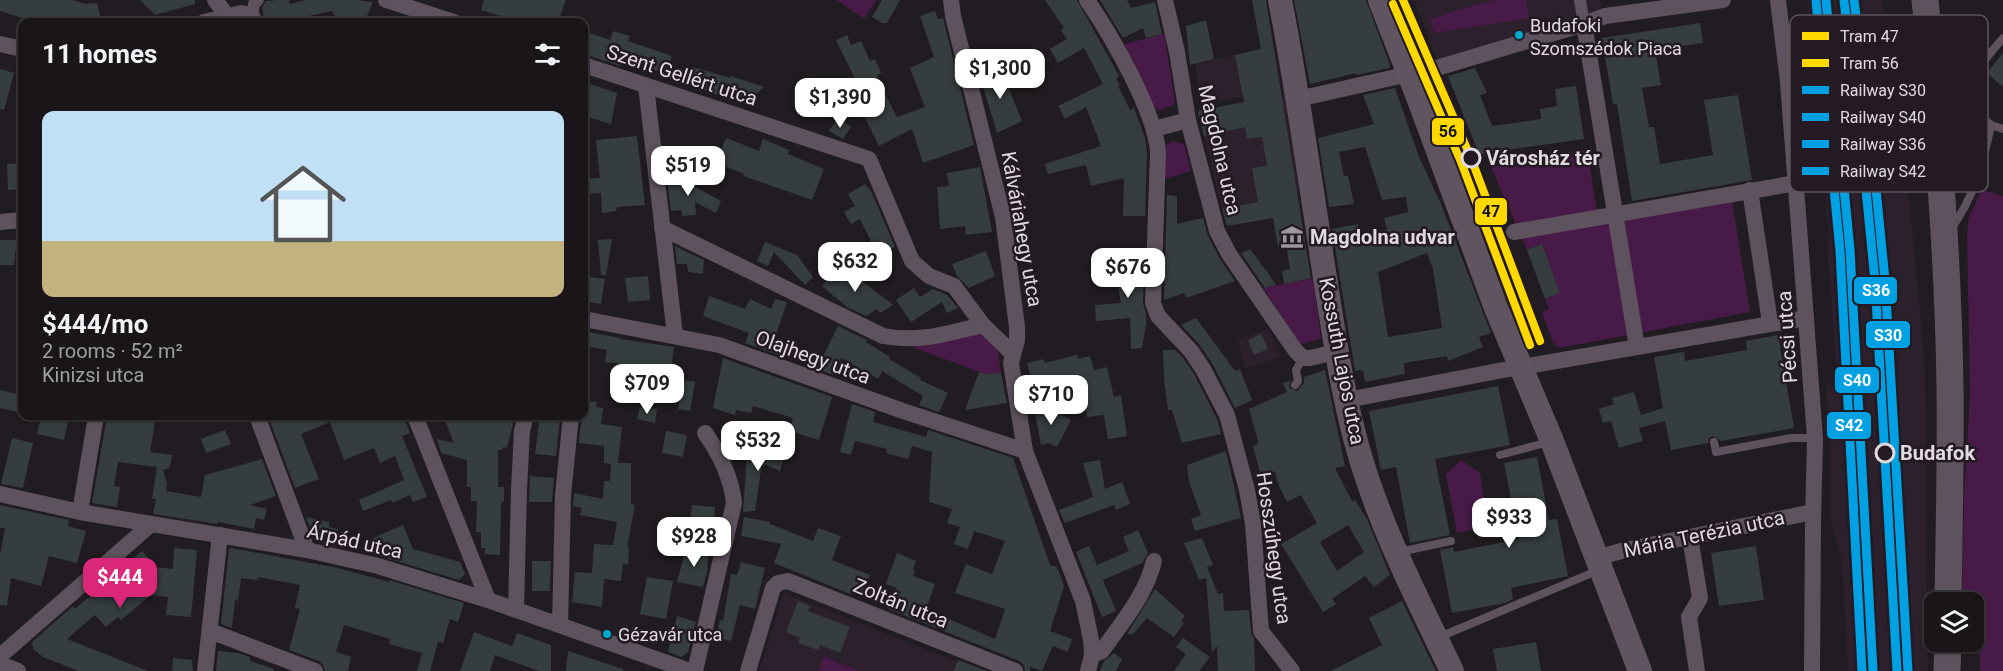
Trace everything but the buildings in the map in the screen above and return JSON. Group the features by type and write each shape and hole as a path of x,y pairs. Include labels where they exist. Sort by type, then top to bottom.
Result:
{"main road":[{"name":"Kossuth Lajos utca","path":"1280,0 1298,99 1336,352 1363,467 1395,552 1452,671"},
{"name":"Mária Terézia utca","path":"1380,0 1496,308 1552,441 1640,671"},
{"path":"1925,0 1927,15"},
{"path":"1941,192 1950,384 1948,592"},
{"path":"1947,652 1947,671"}],"street":[{"path":"215,0 228,17"},
{"path":"386,0 410,16"},
{"name":"Kálváriahegy utca","path":"951,0 953,16 995,180 1008,246 1017,327 1017,340 1012,353 1013,377 1025,451 1083,602 1089,623 1090,663"},
{"path":"1087,0 1125,65 1154,129 1188,120"},
{"name":"Magdolna utca","path":"1165,0 1177,52 1188,120 1217,231 1235,263 1294,350 1303,358"},
{"path":"1580,0 1637,347"},
{"path":"1298,99 1440,67 1605,16 1723,0"},
{"name":"Pécsi utca","path":"1778,0 1790,122"},
{"path":"223,18 241,13 255,13"},
{"path":"0,44 18,48"},
{"name":"Szent Gellért utca","path":"588,66 869,159 912,261 929,276 954,286 983,324"},
{"path":"646,86 675,335"},
{"name":"Hosszúhegy utca","path":"1154,129 1158,152 1153,303 1158,316 1191,351 1203,369 1227,415 1242,468 1251,513 1261,631 1292,671"},
{"path":"1514,232 1790,184"},
{"path":"1750,190 1770,323"},
{"name":"Pécsi utca","path":"1797,192 1815,438 1812,671"},
{"path":"0,222 18,220"},
{"path":"662,228 883,336 926,339 983,324 1012,353"},
{"path":"1347,400 1806,318"},
{"name":"Olajhegy utca","path":"588,320 719,345 903,411 1025,451"},
{"path":"1303,358 1336,352"},
{"path":"80,512 95,420"},
{"path":"258,420 307,550"},
{"path":"417,420 488,600"},
{"path":"516,610 519,489 522,431 525,420"},
{"path":"560,625 563,495 571,420"},
{"path":"695,671 734,503 732,486 722,461 705,433"},
{"name":"Árpád utca","path":"0,494 80,512 307,550 378,566 488,600 690,671"},
{"name":"Mária Terézia utca","path":"1598,564 1625,550 1813,512"},
{"path":"0,656 150,525"},
{"path":"205,671 220,535"},
{"path":"1690,537 1700,598 1689,617 1697,671"},
{"path":"1090,663 1102,651 1142,595 1154,561"},
{"name":"Zoltán utca","path":"748,671 773,588 777,583 788,581 1014,671"},
{"path":"210,631 315,671"},
{"path":"0,664 18,671"}],"lane":[{"path":"1988,57 2003,39"},
{"path":"1988,123 2003,129"},
{"path":"1988,141 1991,125"},
{"path":"1944,238 1960,216 1973,192"},
{"path":"1294,386 1298,381 1296,370 1303,358"},
{"path":"1714,442 1716,452 1791,438 1815,438"},
{"path":"1500,455 1552,441"},
{"path":"1395,552 1451,541"},
{"path":"1436,638 1598,564"}],"shaded area":[{"path":"837,0 876,0 864,19"},
{"path":"1414,0 1600,0 1602,7 1584,24 1440,67"},
{"path":"1493,0 1526,0 1529,18 1434,33 1430,19"},
{"path":"1807,0 1882,0 1884,15 1808,15"},
{"path":"1164,34 1175,101 1173,105 1161,110 1154,108 1124,44"},
{"path":"1274,46 1282,88 1202,105 1195,64"},
{"path":"1285,94 1301,190 1282,194 1283,198 1222,209 1198,111"},
{"path":"1172,141 1184,144 1191,171 1161,180 1164,149"},
{"path":"1587,150 1599,224 1732,201 1750,312 1559,348 1553,343 1542,312 1549,309 1545,299 1560,293 1542,244 1527,250 1491,167"},
{"path":"1825,192 1908,192 1925,367 1927,592 1924,592 1924,652 1928,652 1928,671 1848,671 1842,561 1831,521 1826,385 1838,384 1827,247 1829,236"},
{"path":"1981,192 2003,196 2003,671 1980,671 1980,652 1984,652 1984,592 1962,592 1964,495 1970,395 1967,233 1969,217"},
{"path":"1313,278 1321,339 1300,344 1263,288"},
{"path":"1269,329 1281,357 1245,368 1238,339"},
{"path":"983,333 997,344 1001,373 985,374 912,347"},
{"path":"1461,460 1480,473 1486,512 1472,530 1457,533 1446,474"},
{"path":"784,593 958,662 982,671 759,671"},
{"path":"824,657 860,671 819,671"}],"tram line":[{"path":"1402,0 1412,48"},
{"name":"47","path":"1403,0 1471,158 1540,341"},
{"name":"56","path":"1393,4 1461,162 1530,345"}],"rail line":[{"name":"S40","path":"1826,0 1827,15"},
{"name":"S30","path":"1854,0 1856,15"},
{"name":"S42","path":"1816,1 1817,15"},
{"name":"S36","path":"1844,1 1846,15"},
{"name":"S42","path":"1834,192 1840,251 1862,671"},
{"name":"S40","path":"1844,192 1850,250 1873,671"},
{"name":"S36","path":"1866,192 1875,281 1897,671"},
{"name":"S30","path":"1876,192 1885,280 1908,671"}],"place":[{"name":"Budafoki Szomszédok Piaca","path":"1519,35"},
{"name":"Városház tér","path":"1471,158"},
{"name":"Magdolna udvar","path":"1292,237"},
{"name":"Budafok","path":"1885,453"},
{"name":"Gézavár utca","path":"607,634"}]}
